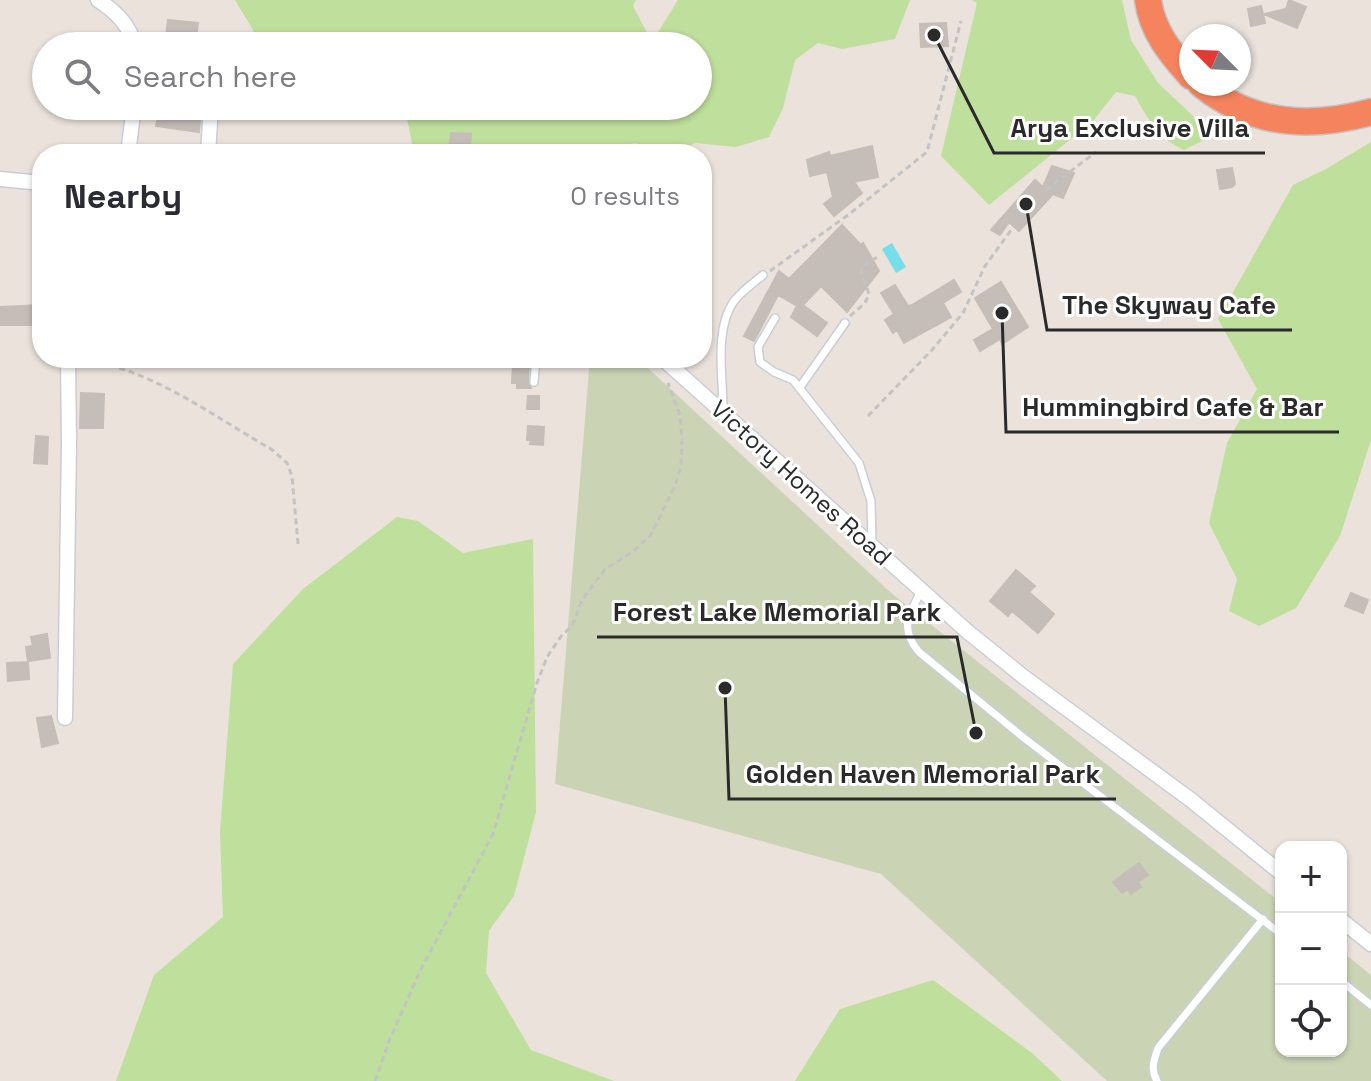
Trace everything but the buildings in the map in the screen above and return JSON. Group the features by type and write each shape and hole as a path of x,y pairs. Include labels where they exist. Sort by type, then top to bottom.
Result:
{"highway":[{"path":"1148,0 1157,31 1179,63"},
{"path":"1218,96 1248,112 1287,122 1318,123 1371,112"}],"street":[{"path":"98,0 118,14 130,32"},
{"path":"129,144 132,120"},
{"path":"209,144 210,120"},
{"path":"0,179 32,182"},
{"path":"65,718 68,368"},
{"name":"Victory Homes Road","path":"673,368 872,548 1025,678 1191,800 1275,868"},
{"path":"1347,925 1371,944"}],"lane":[{"path":"723,413 723,343 728,312 738,296 763,275"},
{"path":"775,318 758,347 760,362 800,387 859,463 871,501 872,548"},
{"path":"800,387 845,323"},
{"path":"534,382 535,368"},
{"path":"921,591 907,620 911,642 919,652 1024,738 1275,929"},
{"path":"1157,1081 1153,1074 1153,1061 1164,1039 1263,919"},
{"path":"1346,985 1371,1005"}],"path":[{"path":"763,275 848,215 927,152 961,21"},
{"path":"1046,190 1096,152"},
{"path":"868,416 963,313 985,266 1014,226"},
{"path":"845,323 868,299 861,271 868,261 879,257"},
{"path":"122,368 271,449 287,463 292,476 298,544"},
{"path":"375,1081 393,1030 422,967 493,834 547,657 572,626 582,600 605,569 631,553 650,536 675,486 681,466 682,439 680,415 668,385 667,368"}],"green space":[{"path":"235,0 636,0 633,6 648,32 254,32"},
{"path":"678,0 910,0 895,39 842,49 818,43 795,60 783,108 769,137 736,147 695,143 412,144 407,120 712,120 712,32 658,32"},
{"path":"972,0 1122,0 1131,40 1158,83 1193,116 1204,140 1184,150 1175,146 1155,128 1135,96 1116,92 1093,121 989,205 941,156 977,3"},
{"path":"1371,142 1371,440 1340,536 1296,608 1259,626 1229,611 1237,579 1209,523 1227,443 1257,389 1218,319 1293,185"},
{"path":"589,368 648,368 890,592 1275,898 1275,1057 1347,1057 1347,956 1371,975 1371,1081 1107,1081 881,874 555,784"},
{"path":"397,517 418,521 463,553 533,539 536,812 514,896 489,931 486,973 531,1050 614,1081 116,1081 154,975 223,917 220,832 233,664 303,589"},
{"path":"933,980 1032,1053 1062,1081 795,1081 840,1009"}],"water":[{"path":"892,243 906,267 896,273 882,249"}],"place":[{"name":"Arya Exclusive Villa","path":"934,35"},
{"name":"The Skyway Cafe","path":"1026,204"},
{"name":"Hummingbird Cafe & Bar","path":"1002,313"},
{"name":"Golden Haven Memorial Park","path":"725,688"},
{"name":"Forest Lake Memorial Park","path":"976,733"}]}
